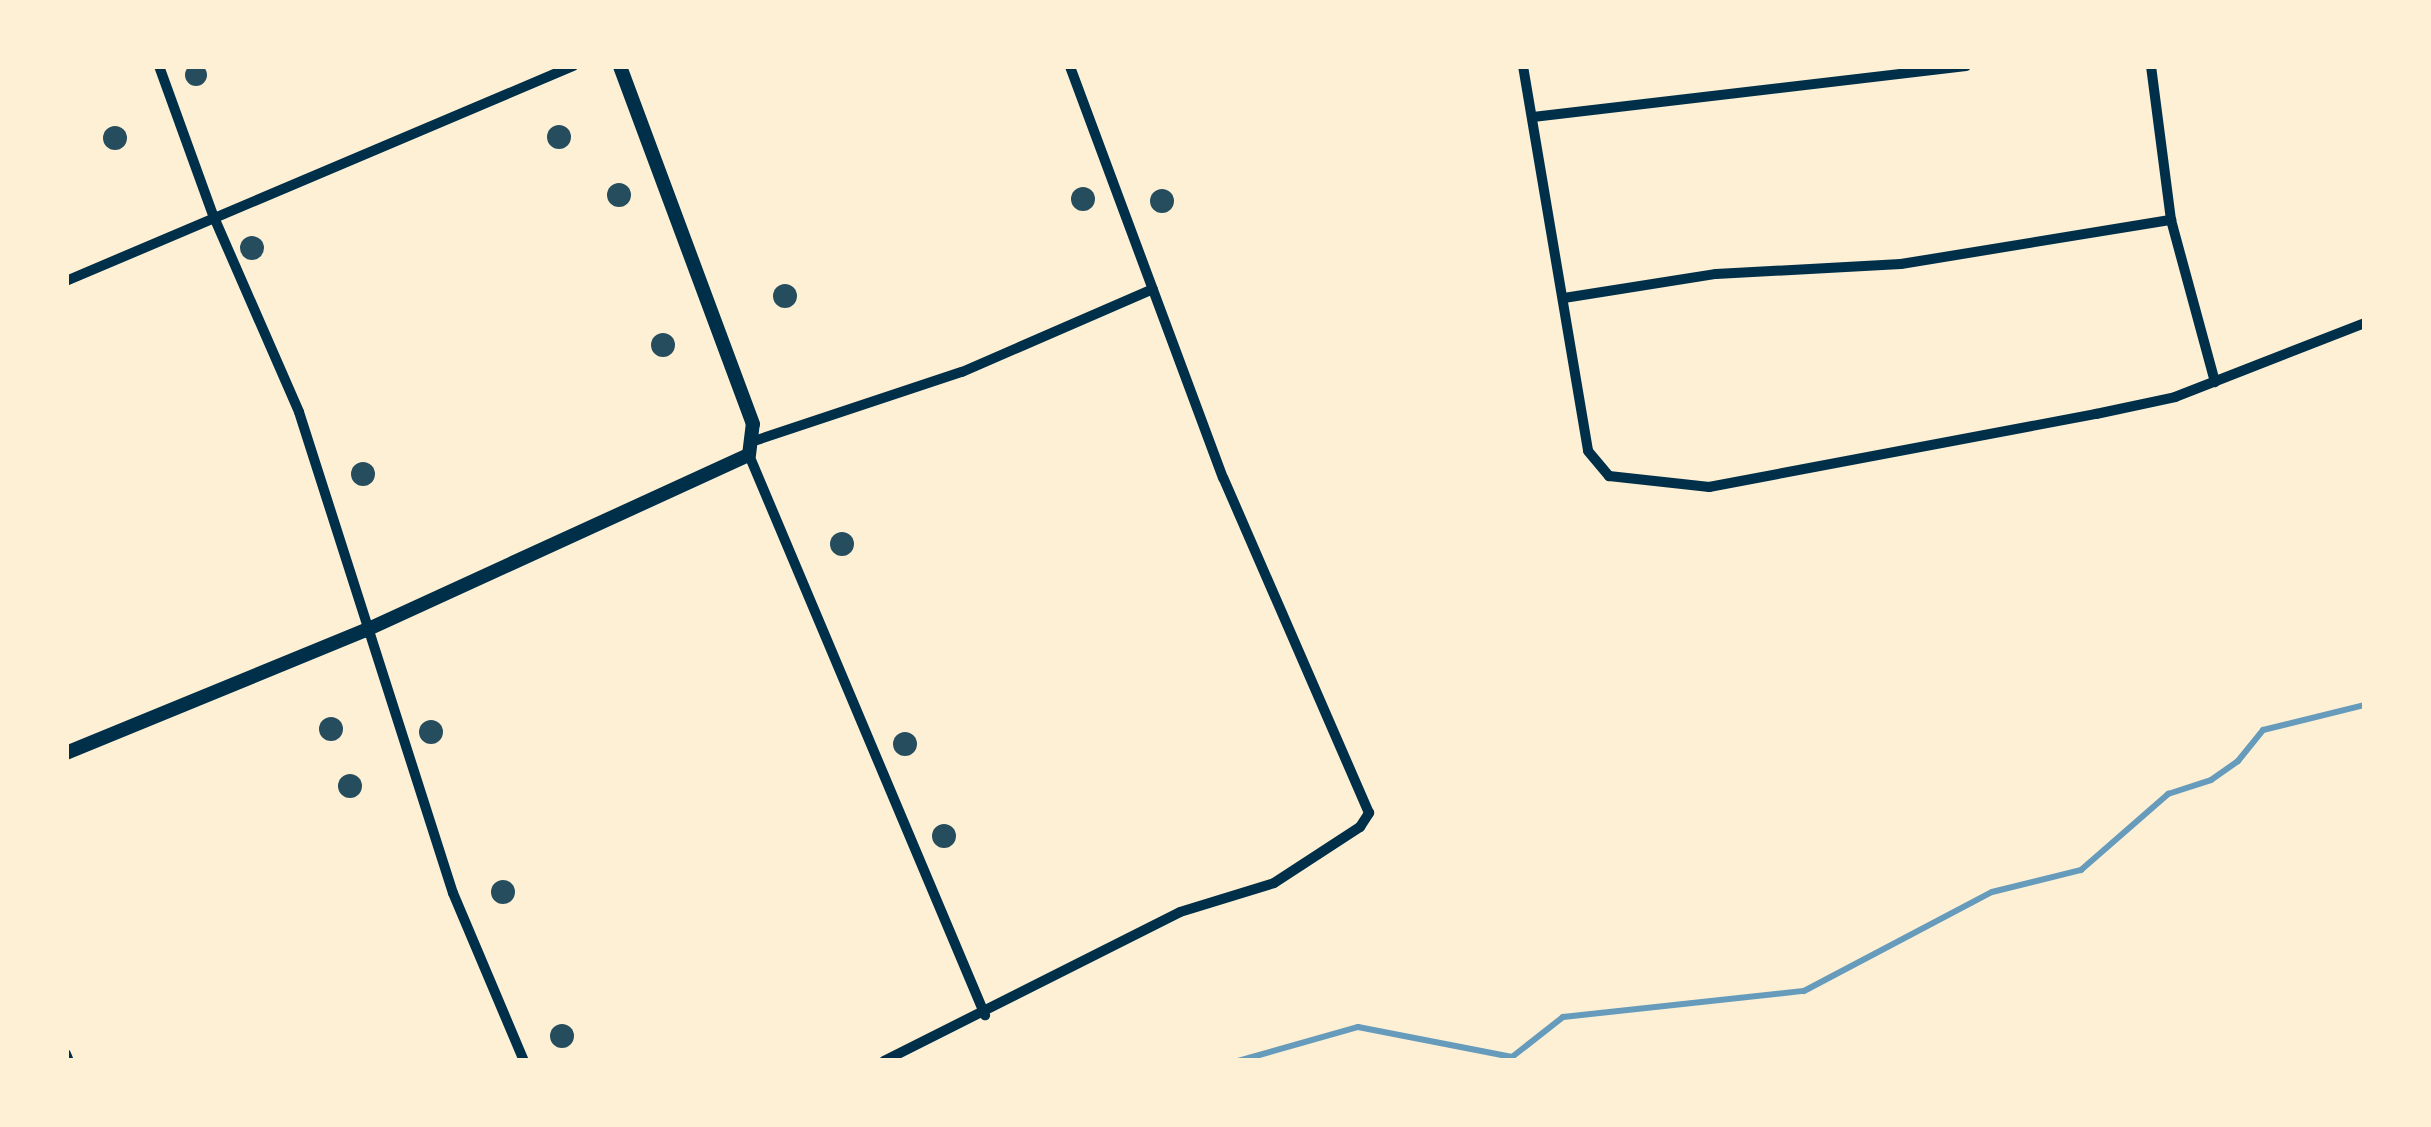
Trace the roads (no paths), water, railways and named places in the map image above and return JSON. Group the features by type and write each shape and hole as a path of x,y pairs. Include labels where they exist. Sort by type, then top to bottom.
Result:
{"street":[{"path":"159,66 213,215 299,412 364,631 453,893 524,1061"},
{"path":"66,281 573,66"},
{"path":"620,66 757,440"},
{"path":"884,1061 985,1015 1180,912 1274,883 1360,827 1369,813 1223,478 1070,66"},
{"path":"1522,66 1588,451 1609,476 1637,483 1759,479 2116,410 2215,382 2365,323"},
{"path":"1533,117 1966,66"},
{"path":"2151,66 2171,220 2215,382"},
{"path":"1564,298 1716,274 1901,264 2171,220"},
{"path":"66,753 364,631 749,455 757,440 962,372 1153,289"},
{"path":"749,455 985,1015"}],"waterway":[{"path":"1238,1061 1358,1027 1512,1057 1563,1017 1804,991 1992,892 2081,870 2168,794 2211,780 2238,761 2263,730 2365,705"}]}
